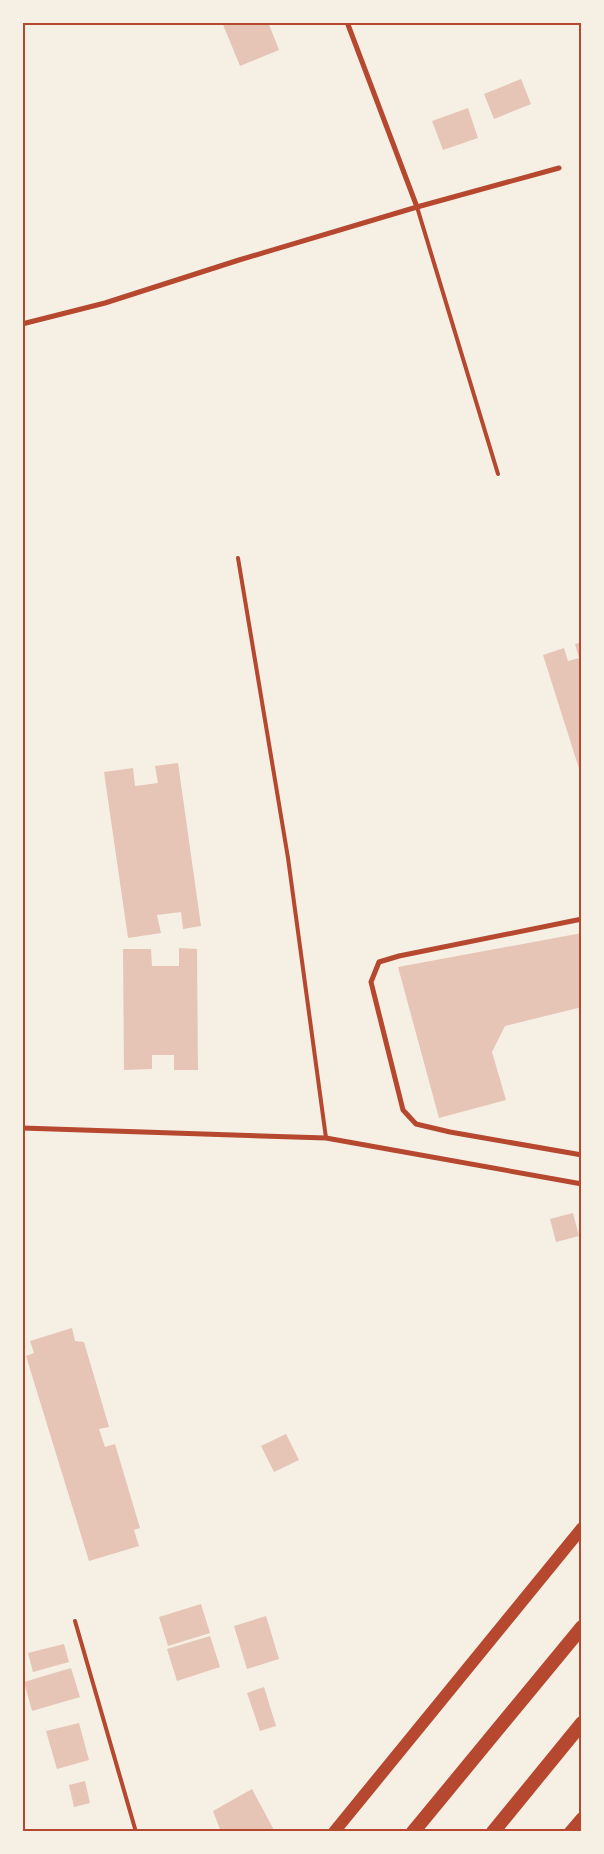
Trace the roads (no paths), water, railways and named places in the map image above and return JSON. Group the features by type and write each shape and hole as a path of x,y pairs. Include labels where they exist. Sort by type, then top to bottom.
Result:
{"highway":[{"path":"414,1832 582,1627"},
{"path":"493,1832 502,1825 582,1723"}],"main road":[{"path":"334,1832 582,1528"},
{"path":"570,1832 582,1818"}],"street":[{"path":"347,22 417,207"},
{"path":"22,324 105,303 239,260 417,207 559,168"},
{"path":"582,919 399,956 379,962 371,982 402,1110 416,1124 582,1156"},
{"path":"22,1128 326,1138 582,1184"}],"lane":[{"path":"417,207 498,474"},
{"path":"238,558 288,858 326,1138"},
{"path":"75,1620 136,1832"}]}
